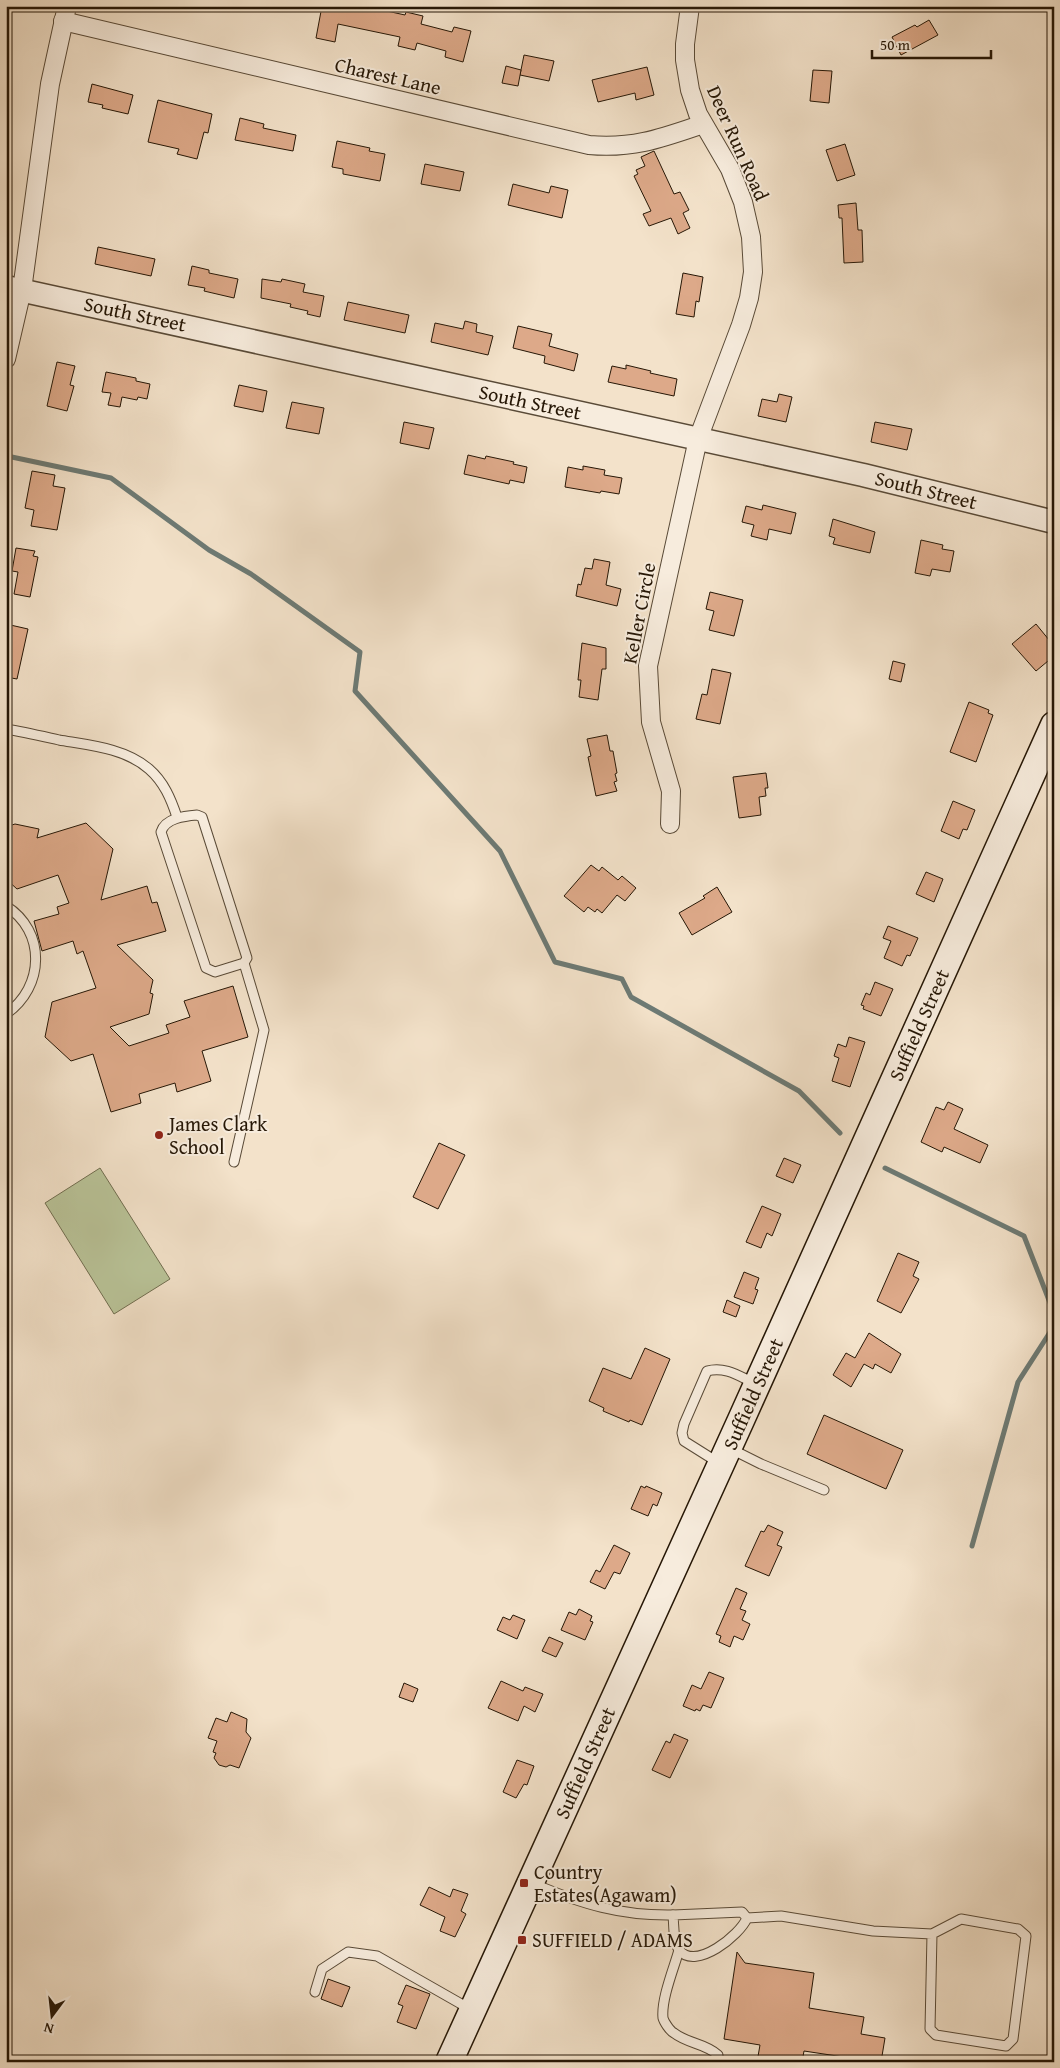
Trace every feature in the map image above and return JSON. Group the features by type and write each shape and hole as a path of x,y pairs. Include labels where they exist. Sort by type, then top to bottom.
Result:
{"main road":[{"name":"Suffield Street","path":"449,2062 758,1384 1054,725"}],"street":[{"name":"Deer Run Road","path":"690,6 685,36 685,60 692,97 703,124 730,169 744,202 751,237 753,272 749,298 741,325 698,439"},
{"name":"Charest Lane","path":"65,14 589,144 628,146 663,138 703,124"},
{"path":"6,360 14,288 50,84 65,14"},
{"name":"South Street","path":"14,288 863,475 1054,522"},
{"name":"Keller Circle","path":"670,824 671,791 651,722 648,666 698,439"}],"lane":[{"path":"6,728 88,745 134,758 148,768 160,781 177,818"},
{"path":"197,814 202,817 247,958 244,962 215,972 206,968 161,832 163,827 177,818 197,814"},
{"path":"6,906 16,912 28,926 34,940 35,958 33,976 27,992 16,1006 6,1014"},
{"path":"234,1162 264,1030 244,962"},
{"path":"758,1384 726,1370 715,1369 707,1371 684,1424 682,1433 684,1441 725,1456 761,1464 824,1490"},
{"path":"532,1882 579,1902 613,1911 674,1915 742,1912 747,1918"},
{"path":"674,1915 675,1940 679,1950 688,1956 700,1957 710,1954 743,1928 747,1918"},
{"path":"747,1918 781,1916 873,1931 932,1934 961,1919 1018,1929 1026,1936 1013,2039 1006,2046 936,2035 930,2029 932,1934"},
{"path":"679,1950 663,2019 672,2033 690,2042 709,2047 718,2055 718,2062"},
{"path":"315,1992 322,1969 348,1952 377,1956 472,2010"}],"green space":[{"path":"100,1168 170,1279 114,1314 45,1203"}],"building":[{"path":"322,6 364,6 405,15 406,12 423,16 421,24 452,32 454,27 471,31 463,62 445,57 446,51 417,43 415,50 398,46 400,37 338,24 335,42 316,38"},
{"path":"929,20 938,35 901,55 892,37"},
{"path":"524,55 554,61 549,81 520,75"},
{"path":"506,66 521,70 518,86 502,83"},
{"path":"647,67 654,95 636,100 635,93 598,102 592,80"},
{"path":"813,70 832,71 829,103 810,101"},
{"path":"92,84 133,95 128,114 102,108 103,105 88,102"},
{"path":"158,100 212,114 208,133 204,132 197,159 177,154 179,149 148,142"},
{"path":"240,118 264,124 263,128 296,135 293,151 235,140"},
{"path":"337,141 370,148 369,151 385,154 380,181 343,174 343,169 332,167"},
{"path":"845,144 855,175 837,181 826,150"},
{"path":"654,151 674,194 680,192 689,210 683,213 690,228 678,234 671,218 649,226 643,214 651,211 634,176 638,174 636,170 645,166 641,157"},
{"path":"425,164 464,172 460,191 421,184"},
{"path":"513,184 549,193 551,186 568,190 562,218 508,205"},
{"path":"856,203 858,230 862,230 863,262 844,263 842,218 839,218 838,205"},
{"path":"98,247 155,259 151,276 95,264"},
{"path":"192,266 209,270 209,273 238,279 234,298 204,291 205,288 188,285"},
{"path":"683,273 703,277 699,302 696,301 694,317 676,314"},
{"path":"262,279 281,282 282,279 305,284 303,292 324,296 320,317 307,314 308,311 290,307 291,304 261,298"},
{"path":"348,302 409,315 405,333 344,320"},
{"path":"465,321 477,324 476,332 493,336 488,355 431,342 435,323 463,329"},
{"path":"518,326 552,334 549,346 578,354 574,371 544,363 545,356 513,348"},
{"path":"57,362 75,366 70,385 74,386 67,411 47,406"},
{"path":"626,365 677,379 674,396 608,382 612,366 626,369"},
{"path":"106,372 136,378 136,381 150,384 147,399 138,397 137,400 122,397 120,407 108,405 111,393 102,392"},
{"path":"239,385 267,391 263,412 234,406"},
{"path":"779,394 792,397 786,422 758,416 762,399 777,402"},
{"path":"292,402 324,408 319,434 286,428"},
{"path":"404,422 434,428 429,449 400,443"},
{"path":"875,422 912,429 907,450 871,442"},
{"path":"468,455 485,459 486,456 527,467 524,483 510,480 509,484 464,474"},
{"path":"583,466 605,470 604,475 622,478 619,494 565,487 568,467 583,470"},
{"path":"32,471 55,475 53,486 65,488 57,530 31,526 34,510 25,508"},
{"path":"763,505 796,513 791,534 769,529 767,540 751,536 754,525 742,522 746,506 762,510"},
{"path":"833,519 875,532 870,553 833,544 835,538 829,536"},
{"path":"921,540 943,545 942,549 954,551 950,572 932,569 930,576 915,573"},
{"path":"16,548 35,551 33,556 38,557 30,597 14,594 18,572 12,571"},
{"path":"594,559 610,562 606,585 621,589 617,606 576,596 578,584 581,585 585,568 592,569"},
{"path":"710,592 743,600 734,636 709,630 714,611 706,609"},
{"path":"6,624 28,629 17,679 6,677"},
{"path":"1036,624 1054,646 1054,656 1036,671 1012,644"},
{"path":"582,643 606,648 606,669 602,669 598,700 579,697 581,680 578,680"},
{"path":"893,661 905,664 901,682 889,679"},
{"path":"712,669 731,673 720,724 696,719 702,694 707,695"},
{"path":"969,702 989,710 988,713 993,715 976,762 950,752"},
{"path":"607,735 610,751 613,751 617,773 615,774 617,781 614,782 617,791 596,796 588,757 591,756 587,739"},
{"path":"766,773 768,788 765,788 766,796 759,797 761,815 739,818 733,777"},
{"path":"953,801 975,810 967,830 963,829 959,839 941,831"},
{"path":"86,823 113,849 101,900 147,886 152,903 157,902 166,931 117,945 153,980 150,993 153,994 149,1014 110,1027 129,1046 169,1033 166,1025 190,1017 184,1001 233,986 248,1037 202,1051 211,1081 177,1092 175,1083 139,1094 141,1103 111,1112 93,1054 71,1061 45,1037 52,1002 96,988 83,951 77,954 73,941 42,951 34,921 59,914 57,907 69,903 58,875 17,889 6,879 6,827 15,824 39,829 37,838"},
{"path":"591,865 599,871 602,867 618,880 622,876 636,888 625,901 617,895 602,913 597,909 595,912 588,907 584,912 564,896"},
{"path":"926,872 943,879 934,902 916,894"},
{"path":"717,887 732,912 692,935 679,913 705,898 703,896"},
{"path":"888,926 918,938 910,956 907,955 902,966 884,958 891,941 883,938"},
{"path":"875,982 893,989 881,1016 863,1009 864,1006 861,1005 866,993 870,995"},
{"path":"849,1037 865,1042 850,1087 832,1081 839,1058 834,1056 838,1044 846,1047"},
{"path":"948,1102 963,1109 954,1129 988,1145 980,1163 944,1147 942,1152 921,1142 936,1107 944,1110"},
{"path":"439,1143 465,1155 438,1209 413,1197"},
{"path":"784,1158 801,1165 793,1183 776,1176"},
{"path":"762,1206 781,1214 772,1236 767,1233 761,1248 746,1242"},
{"path":"898,1253 919,1262 913,1276 919,1279 901,1313 877,1301"},
{"path":"744,1272 759,1278 755,1289 758,1290 753,1304 734,1297"},
{"path":"727,1300 740,1306 736,1317 723,1312"},
{"path":"869,1333 901,1354 891,1373 875,1364 873,1369 864,1364 851,1387 833,1375 846,1353 855,1358"},
{"path":"645,1348 670,1359 642,1425 630,1420 629,1422 603,1411 604,1408 589,1401 603,1368 631,1379"},
{"path":"824,1415 903,1450 886,1489 807,1454"},
{"path":"641,1486 645,1488 646,1486 662,1493 657,1506 653,1504 648,1516 631,1509"},
{"path":"768,1525 783,1532 777,1545 782,1547 769,1576 745,1566 761,1531 764,1532"},
{"path":"614,1545 630,1553 620,1574 614,1572 605,1589 590,1582 596,1570 600,1572"},
{"path":"736,1588 747,1593 740,1609 746,1611 742,1620 750,1624 743,1640 734,1636 730,1647 719,1642 721,1636 716,1634"},
{"path":"579,1609 592,1616 590,1621 593,1622 585,1640 561,1630 569,1612 576,1615"},
{"path":"513,1615 525,1620 517,1639 497,1630 503,1617 510,1620"},
{"path":"549,1637 563,1643 556,1657 542,1651"},
{"path":"709,1672 724,1678 711,1708 703,1705 700,1711 696,1709 695,1711 683,1706 692,1685 701,1689"},
{"path":"501,1681 523,1691 525,1687 543,1694 535,1712 524,1706 518,1721 488,1708"},
{"path":"404,1683 418,1689 413,1702 399,1697"},
{"path":"231,1712 247,1719 246,1732 251,1738 239,1768 230,1765 226,1767 219,1765 214,1758 216,1753 213,1752 217,1741 208,1738 216,1718 227,1722"},
{"path":"674,1734 688,1740 670,1778 652,1770 666,1741 670,1743"},
{"path":"517,1760 534,1766 527,1785 524,1784 516,1798 503,1792"},
{"path":"429,1887 450,1897 453,1889 468,1894 461,1911 466,1914 455,1937 440,1931 445,1917 420,1905"},
{"path":"737,1952 745,1963 814,1973 809,2008 864,2017 861,2034 885,2038 881,2062 856,2062 857,2059 804,2051 802,2062 757,2062 760,2045 724,2039"},
{"path":"328,1979 350,1987 342,2007 321,1999"},
{"path":"406,1985 430,1994 416,2029 397,2022 403,2006 398,2004"}],"waterway":[{"path":"7,456 111,478 209,550 251,574 360,652 355,691 500,851 555,962 622,979 631,997 799,1091 840,1133"},
{"path":"885,1168 1024,1236 1054,1313"},
{"path":"972,1546 1018,1382 1054,1326"}],"place":[{"name":"James Clark School","path":"159,1135"},
{"name":"Country Estates(Agawam)","path":"524,1883"},
{"name":"SUFFIELD / ADAMS","path":"522,1940"}]}
